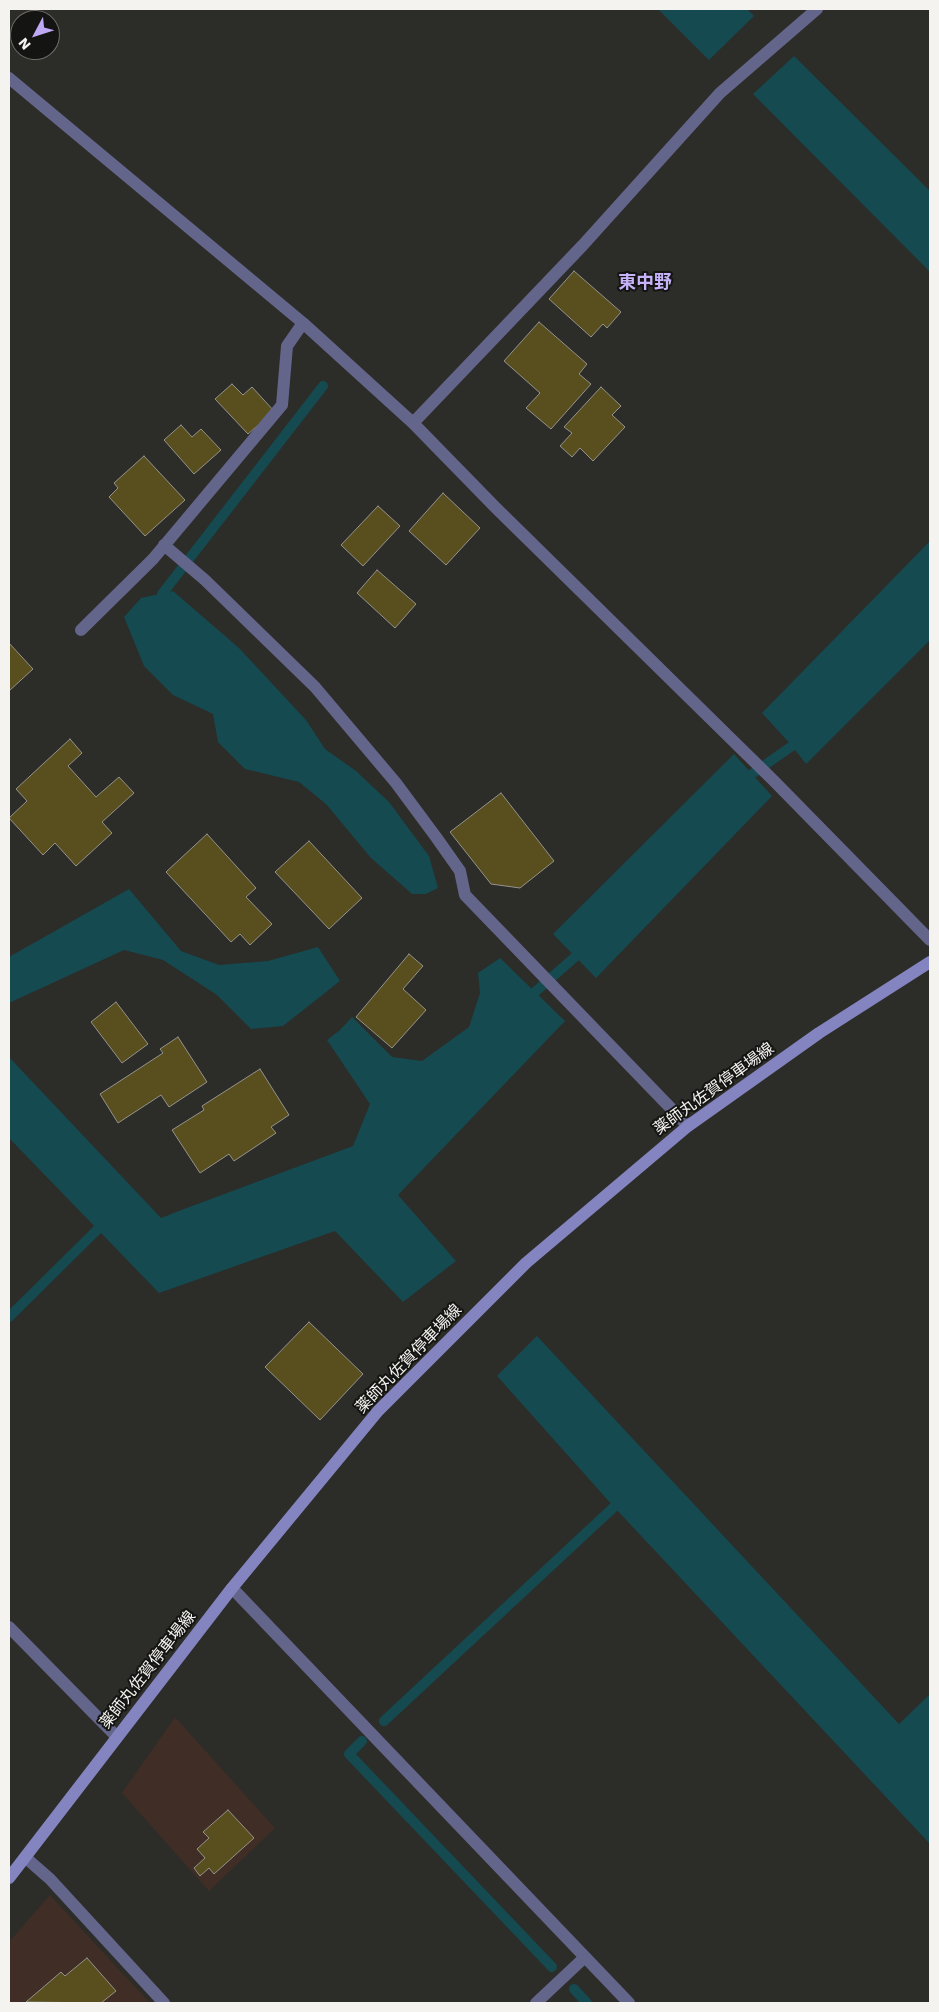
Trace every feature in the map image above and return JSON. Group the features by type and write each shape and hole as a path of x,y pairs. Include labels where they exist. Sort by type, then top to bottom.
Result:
{"main road":[{"name":"薬師丸佐賀停車場線","path":"9,1878 232,1588 385,1404 526,1263 688,1126 819,1033 930,962"}],"street":[{"path":"413,423 583,245 720,93 817,9"},
{"path":"9,78 303,323 413,423 496,508 774,781 930,940"},
{"path":"81,630 153,559 282,405 287,346 303,323"},
{"path":"164,545 205,580 315,687 396,783 436,837 460,871 465,895 688,1126"},
{"path":"232,1588 629,2003"},
{"path":"9,1627 117,1737"},
{"path":"26,1858 50,1880 164,2003"},
{"path":"536,2003 585,1958"}],"shaded area":[{"path":"175,1717 275,1828 209,1891 122,1793"},
{"path":"50,1895 150,2003 9,2003 9,1942"}],"water":[{"path":"658,9 747,9 754,16 709,60"},
{"path":"794,56 930,191 930,272 753,94"},
{"path":"930,541 930,640 806,764 762,713"},
{"path":"173,591 239,648 306,720 325,749 356,771 389,802 429,856 438,888 426,894 412,894 371,858 326,804 299,782 245,769 218,742 213,714 173,695 144,666 124,617 141,598"},
{"path":"734,754 772,796 596,978 553,934"},
{"path":"129,889 181,951 219,965 268,961 318,947 340,981 283,1026 251,1029 217,995 163,960 124,950 9,1003 9,957"},
{"path":"500,958 565,1021 398,1195 456,1261 403,1302 335,1231 159,1293 9,1138 9,1057 161,1218 353,1146 370,1104 327,1040 352,1017 392,1057 422,1061 469,1027 480,993 478,973"},
{"path":"537,1336 899,1724 930,1694 930,1844 614,1507 497,1376"}],"building":[{"path":"574,271 621,312 607,328 603,324 591,337 549,299"},
{"path":"539,322 587,364 579,374 591,384 551,429 526,408 540,393 504,361"},
{"path":"232,384 243,395 252,387 274,411 248,434 215,399"},
{"path":"601,387 621,406 612,415 625,427 593,461 580,448 572,457 560,446 572,433 564,427"},
{"path":"181,425 192,437 201,429 221,450 194,474 164,440"},
{"path":"144,456 185,500 145,536 109,497 118,488 114,483"},
{"path":"443,493 480,528 446,565 409,531"},
{"path":"378,506 400,526 363,566 341,545"},
{"path":"377,570 416,604 395,628 357,593"},
{"path":"9,643 33,669 9,691"},
{"path":"70,739 82,753 68,766 96,797 119,777 134,793 102,822 112,833 76,866 55,843 43,855 9,818 27,801 16,789"},
{"path":"501,793 554,861 520,888 491,884 450,832"},
{"path":"207,834 256,888 246,897 272,924 250,945 240,934 231,942 166,872"},
{"path":"309,841 362,898 329,929 275,872"},
{"path":"409,954 423,966 403,989 426,1010 392,1048 356,1017"},
{"path":"116,1002 148,1044 122,1063 91,1022"},
{"path":"178,1037 207,1082 169,1107 161,1095 118,1123 100,1094 163,1053 160,1049"},
{"path":"260,1069 289,1115 271,1127 276,1133 234,1161 229,1154 200,1173 172,1130 204,1110 202,1106"},
{"path":"309,1322 363,1374 320,1420 265,1367"},
{"path":"228,1810 254,1838 214,1874 209,1868 200,1876 194,1868 205,1858 197,1849 209,1838 203,1832"},
{"path":"87,1958 116,1991 101,2003 26,2002 61,1972 65,1976"}],"waterway":[{"path":"162,594 323,386"},
{"path":"752,774 792,746"},
{"path":"535,992 575,957"},
{"path":"9,1317 98,1229"},
{"path":"384,1721 614,1507"},
{"path":"362,1741 349,1754 552,1967"},
{"path":"574,1989 587,2003"}],"district":[{"name":"東中野","path":"645,283"}]}
